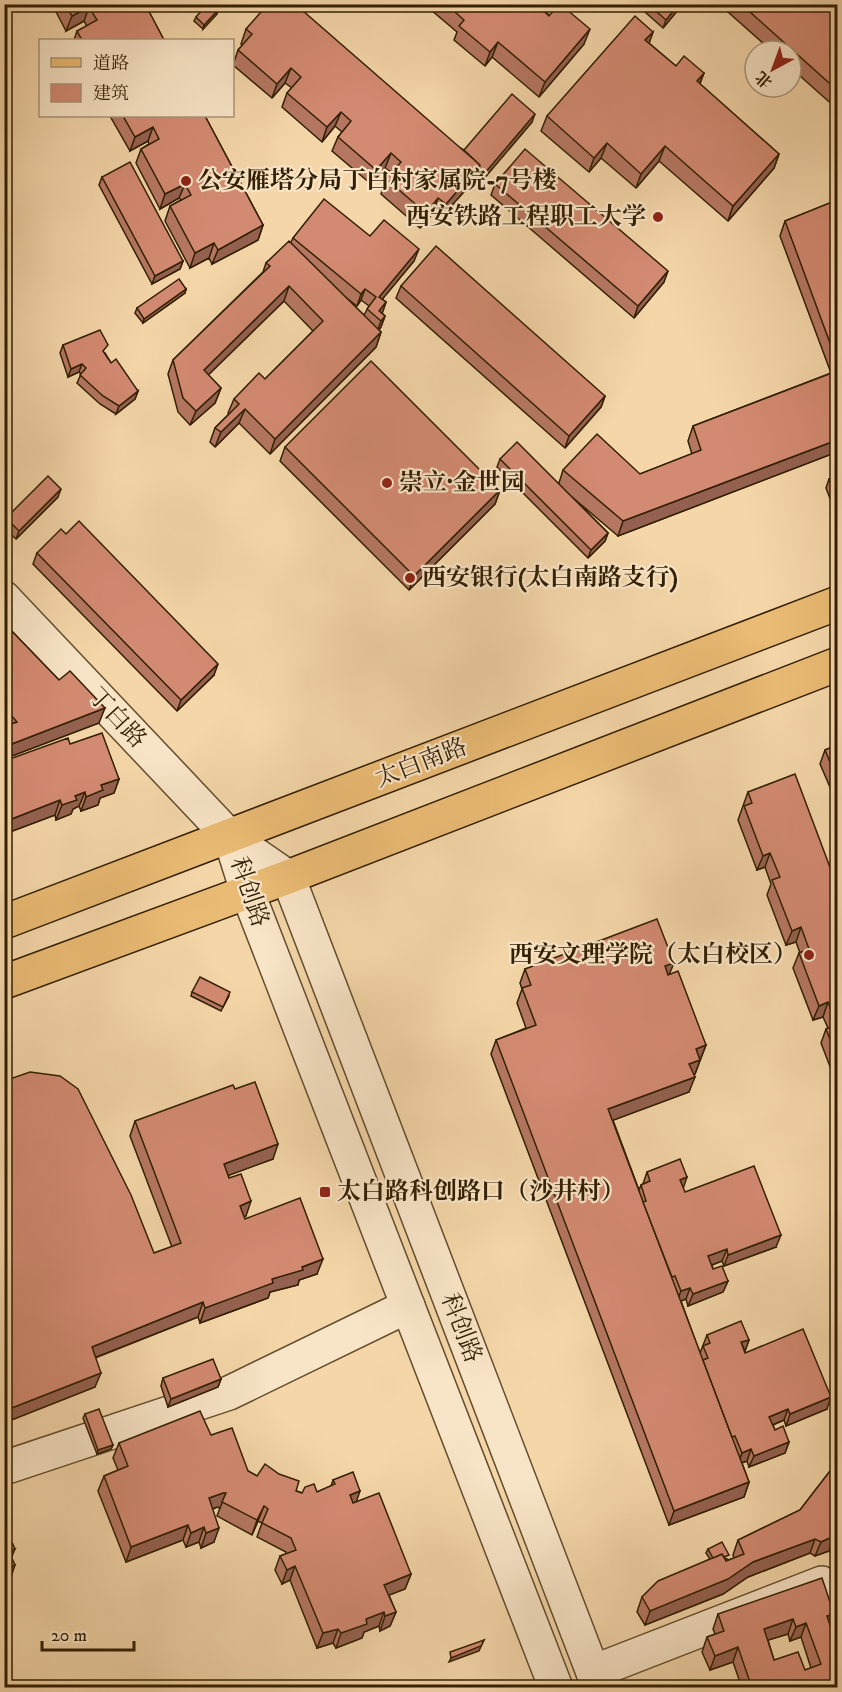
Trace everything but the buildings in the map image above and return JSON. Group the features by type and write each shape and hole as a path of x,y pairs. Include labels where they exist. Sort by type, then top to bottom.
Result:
{"main road":[{"name":"太白南路","path":"4,922 837,603"},
{"path":"4,982 288,877 837,664"}],"street":[{"name":"丁白路","path":"4,598 230,837"},
{"name":"科创路","path":"230,837 288,877 596,1680"},
{"name":"科创路","path":"230,837 247,891 556,1688"},
{"path":"4,1468 229,1393 408,1306"},
{"path":"596,1680 822,1583 837,1594"}],"place":[{"name":"公安雁塔分局丁白村家属院-7号楼","path":"186,181"},
{"name":"西安铁路工程职工大学","path":"658,217"},
{"name":"崇立·金世园","path":"387,483"},
{"name":"西安银行(太白南路支行)","path":"410,578"},
{"name":"西安文理学院（太白校区）","path":"809,955"},
{"name":"太白路科创路口（沙井村）","path":"325,1192"}]}
